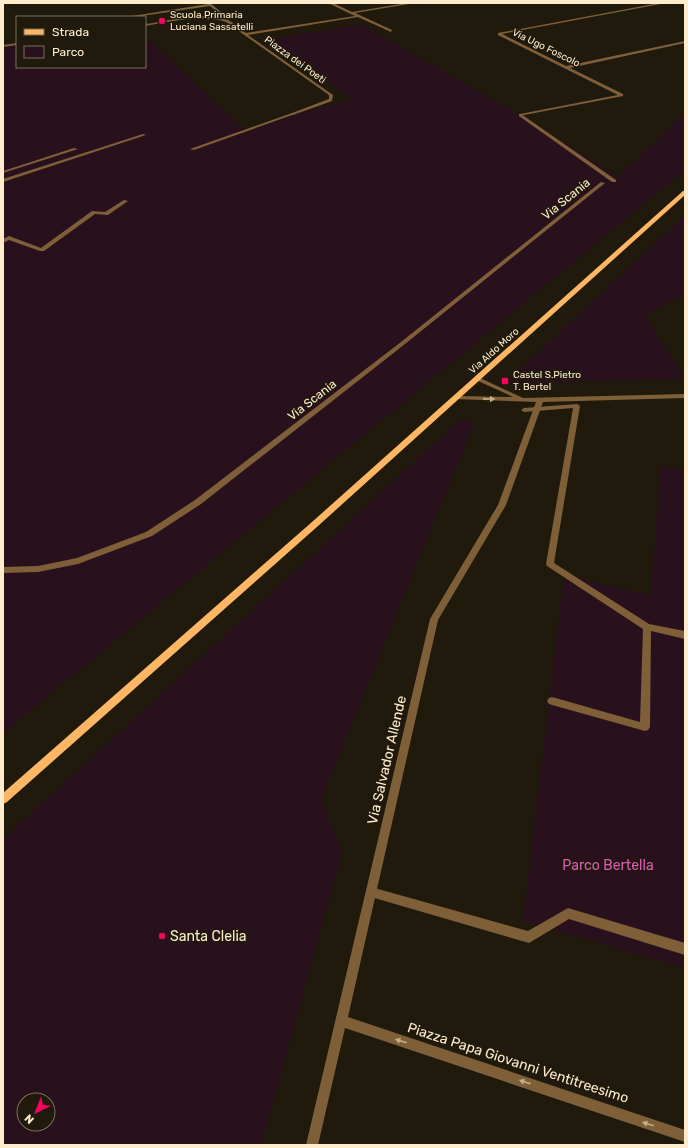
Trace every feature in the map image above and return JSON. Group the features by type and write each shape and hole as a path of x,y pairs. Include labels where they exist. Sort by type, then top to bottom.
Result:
{"main road":[{"name":"Via Aldo Moro","path":"3,799 478,379 685,192"}],"street":[{"path":"330,3 391,31"},
{"path":"352,13 414,3"},
{"name":"Via Ugo Foscolo","path":"614,181 520,115 622,95 499,34 664,3"},
{"path":"134,16 209,4 219,12 214,18"},
{"name":"Piazza dei Poeti","path":"246,34 358,16"},
{"path":"146,25 214,18 227,21 246,34"},
{"name":"Piazza dei Poeti","path":"192,149 331,100 331,95 246,34"},
{"path":"567,68 685,42"},
{"path":"3,46 16,44"},
{"path":"3,181 144,135"},
{"path":"3,172 76,148"},
{"name":"Via Scania","path":"3,570 38,569 78,561 149,534 198,502 403,343 603,183"},
{"path":"3,241 9,238 42,250 94,212 106,214 126,201"},
{"path":"478,379 522,399 539,404 577,406 550,564 647,627 685,635"},
{"path":"524,410 539,404 685,396"},
{"path":"456,398 522,399"},
{"name":"Via Salvador Allende","path":"312,1145 342,1021 434,619 502,505 539,404"},
{"path":"552,701 645,727 647,627"},
{"path":"371,892 529,936 568,913 685,949"},
{"name":"Piazza Papa Giovanni Ventitreesimo","path":"342,1021 685,1136"}],"green space":[{"path":"360,24 520,115 618,177 685,113 685,170 3,733 3,46 16,43 16,68 146,68 146,37 244,130 293,114 352,100 272,39"},
{"path":"685,215 685,292 645,316 685,379 518,383 511,378"},
{"path":"460,420 475,421 321,799 342,853 261,1145 3,1145 3,839"},
{"name":"Parco Bertella","path":"660,467 685,471 685,968 523,921 564,575 651,596"}],"place":[{"name":"Scuola Primaria Luciana Sassatelli","path":"162,21"},
{"name":"Castel S.Pietro T. Bertel","path":"505,381"},
{"name":"Santa Clelia","path":"162,936"}]}
